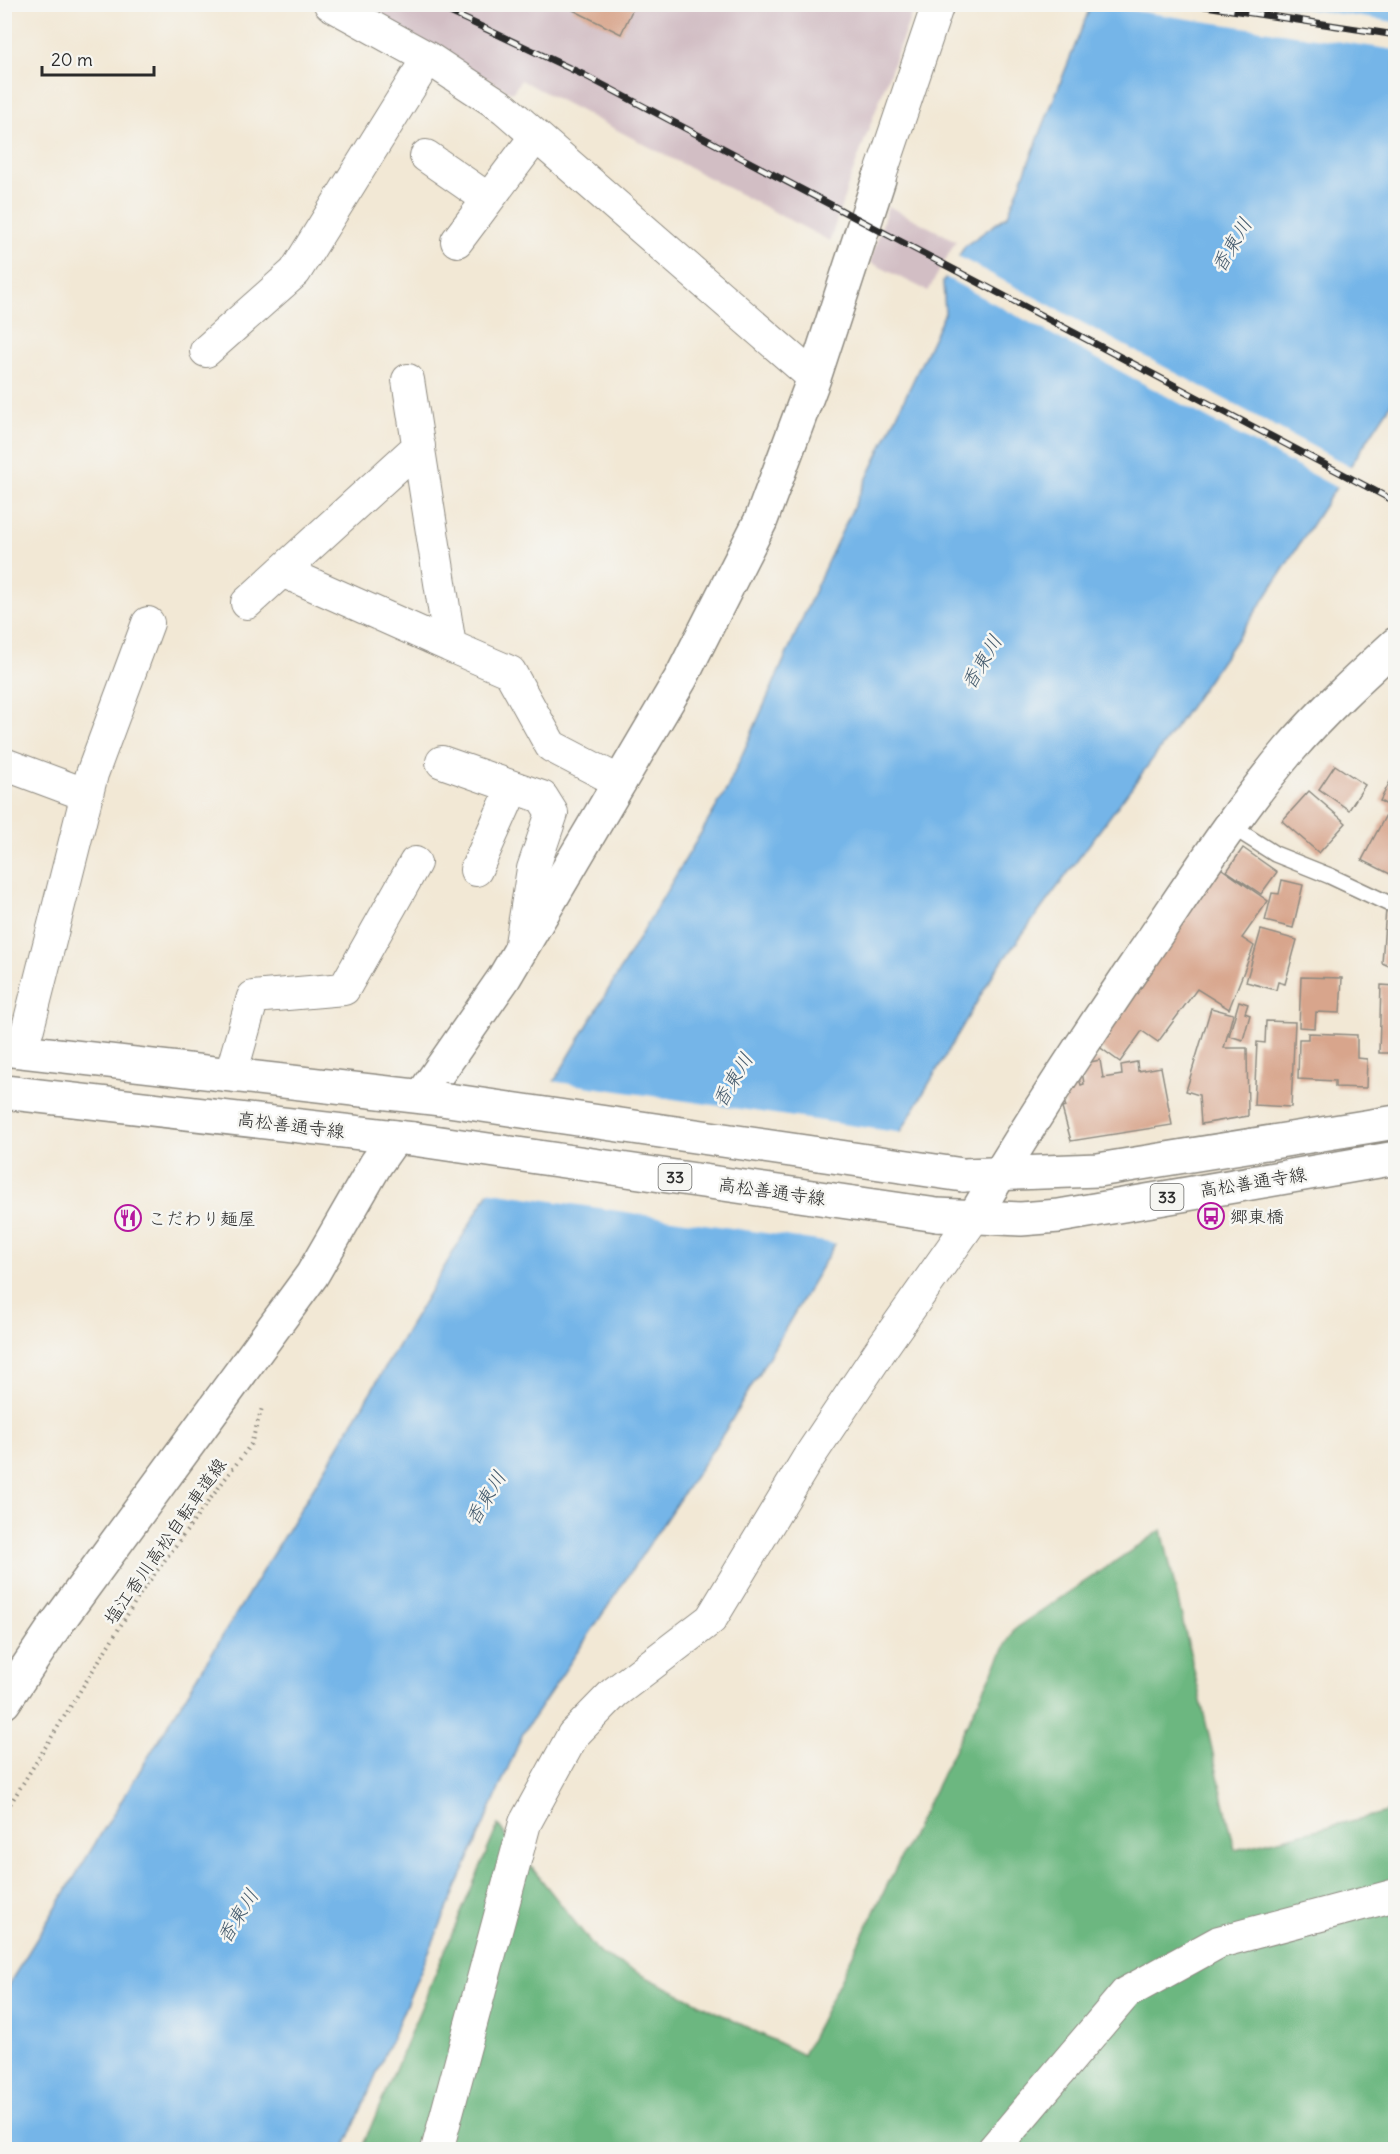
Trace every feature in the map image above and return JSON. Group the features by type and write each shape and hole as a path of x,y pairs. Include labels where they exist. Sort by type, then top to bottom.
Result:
{"main road":[{"path":"431,1097 681,678 761,520 814,378 879,179"},
{"path":"974,1217 1089,1034 1231,826 1318,717 1395,644"},
{"name":"高松善通寺線","path":"11,1050 431,1097 963,1175 1098,1170 1395,1122"},
{"name":"高松善通寺線","path":"4,1092 404,1138 937,1215 974,1217 1021,1219 1059,1216 1395,1158"},
{"path":"4,1702 55,1626 312,1275 376,1164 404,1138"}],"street":[{"path":"330,4 428,58 504,108 814,378"},
{"path":"879,179 938,4"},
{"path":"206,351 295,272 428,58"},
{"path":"457,241 536,136"},
{"path":"426,156 488,199"},
{"path":"408,380 450,646"},
{"path":"247,603 418,446"},
{"path":"282,571 510,672 551,746 620,782"},
{"path":"11,1050 28,1028 92,774 148,623"},
{"path":"442,762 542,797 552,813 533,870 520,951"},
{"path":"4,764 87,795"},
{"path":"476,870 513,787"},
{"path":"231,1074 253,997 344,989 415,863"},
{"path":"437,2150 525,1823 573,1735 614,1693 711,1619 807,1460 974,1217"},
{"path":"993,2150 1126,1993 1219,1942 1395,1895"}],"lane":[{"path":"1231,826 1275,855 1330,876 1395,907"}],"path":[{"name":"塩江香川高松自転車道線","path":"4,1814 142,1592 251,1444 264,1401"}],"shaded area":[{"path":"894,4 913,10 848,185 830,241 521,80 512,93 358,5"},
{"path":"888,206 956,241 928,291 870,262"}],"green space":[{"path":"1162,1530 1235,1850 1395,1810 1395,2149 361,2150 498,1825 600,1954 803,2055 1014,1629"}],"water":[{"name":"香東川","path":"1091,5 1395,5 1395,398 1263,601 1166,741 995,971 727,1428 523,1733 344,2149 5,2149 4,1992 328,1464 727,789 826,565 945,313 943,282 965,246 1008,215"}],"pier":[{"path":"1095,5 1278,5 1395,22 1395,50"},
{"path":"956,255 1353,468 1339,489 943,276"},
{"path":"551,1081 903,1133 838,1244 486,1191"}],"building":[{"path":"575,4 635,4 621,34 573,10"},
{"path":"1335,765 1365,785 1349,810 1319,789"},
{"path":"1396,770 1396,814 1387,810 1389,806 1380,801"},
{"path":"1309,791 1346,823 1319,853 1282,821"},
{"path":"1387,813 1396,817 1396,877 1362,860"},
{"path":"1243,848 1277,872 1261,894 1227,871"},
{"path":"1219,867 1268,901 1242,938 1254,946 1229,1009 1197,989 1158,1042 1142,1031 1120,1062 1094,1043"},
{"path":"1282,880 1303,885 1293,928 1265,921 1272,893 1279,894"},
{"path":"1386,909 1396,913 1396,969 1382,963"},
{"path":"1261,930 1297,940 1285,984 1278,982 1276,990 1246,982"},
{"path":"1301,977 1342,978 1340,1013 1316,1012 1315,1028 1299,1027"},
{"path":"1381,985 1396,986 1396,1053 1379,1053"},
{"path":"1239,1001 1248,1004 1245,1013 1250,1015 1243,1040 1229,1036"},
{"path":"1211,1008 1233,1014 1224,1048 1247,1048 1248,1116 1201,1124 1199,1095 1186,1091"},
{"path":"1266,1021 1295,1022 1291,1107 1254,1105 1257,1042 1265,1043"},
{"path":"1308,1033 1357,1035 1357,1058 1367,1059 1366,1088 1335,1087 1335,1081 1298,1079 1299,1039 1308,1039"},
{"path":"1100,1060 1103,1078 1122,1075 1121,1065 1137,1062 1138,1071 1161,1067 1172,1125 1071,1141 1062,1108 1066,1107 1061,1093 1077,1072 1081,1085 1084,1084 1081,1064"}],"railway":[{"path":"433,4 584,75 1396,502"},
{"path":"1192,4 1396,35"}],"place":[{"name":"郷東橋","path":"1211,1216"},
{"name":"こだわり麺屋","path":"128,1218"}]}
